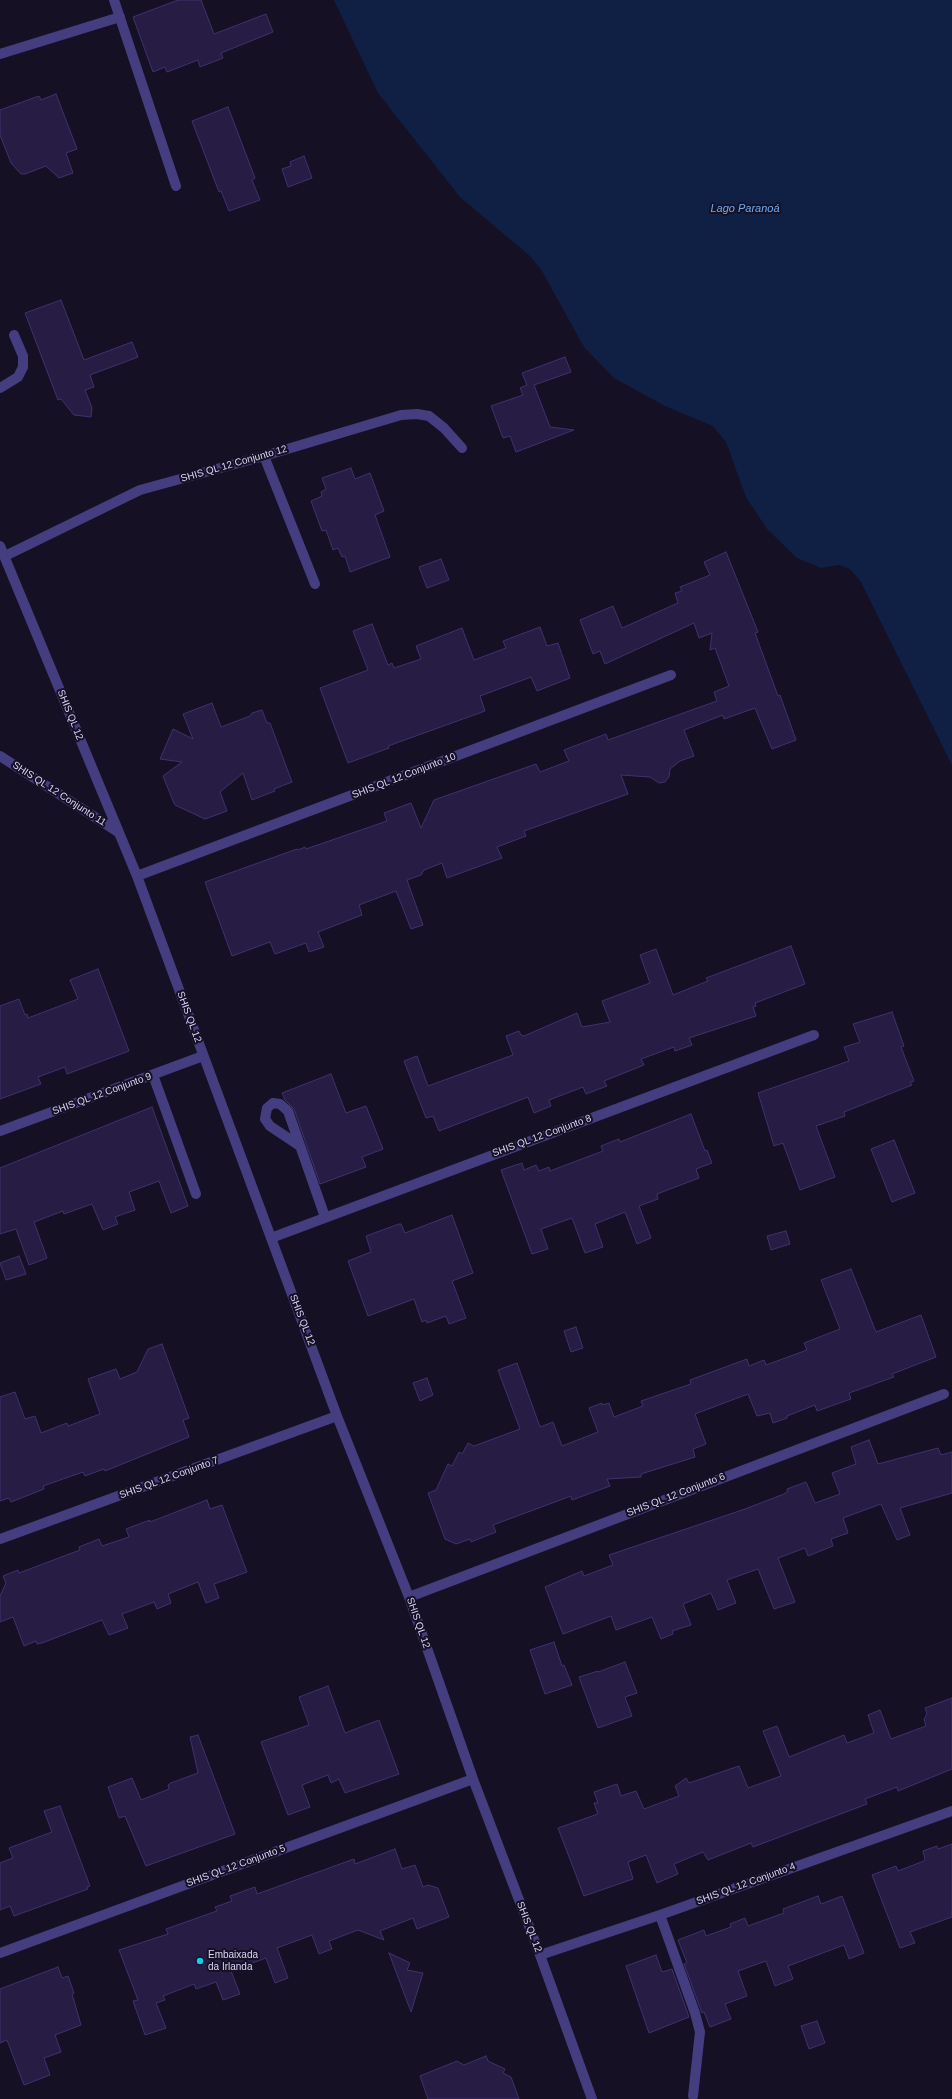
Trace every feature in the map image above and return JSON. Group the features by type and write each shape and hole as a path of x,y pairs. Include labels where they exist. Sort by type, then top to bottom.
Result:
{"street":[{"path":"114,0 176,186"},
{"path":"0,54 120,17"},
{"path":"0,388 18,377 23,367 23,356 14,335"},
{"name":"SHIS QL 12 Conjunto 12","path":"5,556 140,490 264,456 400,415 417,414 429,416 444,428 462,448"},
{"path":"264,456 315,584"},
{"name":"SHIS QL 12","path":"0,546 137,876 338,1416 409,1597 473,1779 540,1955 592,2099"},
{"name":"SHIS QL 12 Conjunto 10","path":"137,876 671,675"},
{"name":"SHIS QL 12 Conjunto 11","path":"0,756 118,832"},
{"name":"SHIS QL 12 Conjunto 8","path":"271,1238 814,1035"},
{"name":"SHIS QL 12 Conjunto 9","path":"0,1131 204,1056"},
{"path":"153,1075 196,1194"},
{"path":"300,1146 325,1217"},
{"name":"SHIS QL 12 Conjunto 6","path":"409,1597 944,1394"},
{"name":"SHIS QL 12 Conjunto 7","path":"0,1539 338,1416"},
{"name":"SHIS QL 12 Conjunto 5","path":"0,1953 473,1779"},
{"name":"SHIS QL 12 Conjunto 4","path":"540,1955 660,1915 952,1811"},
{"path":"660,1915 695,2013 700,2032 693,2096"}],"water":[{"name":"Lago Paranoá","path":"334,0 952,0 952,765 861,582 850,569 839,565 821,568 797,558 767,529 746,497 726,442 713,426 665,406 614,378 584,347 542,271 531,257 460,197 378,93"}],"building":[{"path":"178,0 201,0 214,34 266,14 273,32 221,53 223,58 200,67 198,60 167,72 165,67 153,72 133,17"},
{"path":"56,94 77,149 66,153 73,173 59,178 46,166 25,174 21,174 11,163 0,135 0,110 39,96 41,100"},
{"path":"228,107 255,178 252,180 260,200 229,211 221,191 219,192 192,121"},
{"path":"304,156 312,178 288,187 282,169 291,166 290,162"},
{"path":"61,300 84,360 132,342 138,357 90,375 94,387 85,390 92,408 91,417 74,415 61,399 58,400 25,313"},
{"path":"565,357 571,372 534,385 550,427 574,430 516,452 510,436 503,438 491,406 523,395 520,388 527,385 522,373"},
{"path":"351,468 355,479 370,473 384,511 375,515 390,557 350,572 345,556 342,557 338,548 333,550 326,530 322,531 311,501 322,496 321,492 326,489 322,478"},
{"path":"726,552 758,632 755,633 796,740 772,749 755,708 724,719 723,715 684,730 694,756 680,761 670,769 669,777 665,782 659,783 650,777 621,775 628,794 524,831 526,836 497,847 502,858 447,878 442,863 424,870 421,875 407,880 423,925 411,929 396,891 359,905 362,915 318,932 324,947 309,952 306,943 275,954 270,942 232,956 205,882 297,849 298,850 305,847 306,849 387,821 384,813 411,803 421,828 434,800 536,764 540,772 569,761 564,750 606,734 608,740 717,701 714,692 729,686 715,648 710,650 712,633 699,638 694,623 605,664 600,651 593,654 580,620 613,606 622,628 678,603 675,593 682,591 680,587 710,575 704,562"},
{"path":"441,559 449,580 427,588 419,567"},
{"path":"372,624 388,665 392,663 394,668 421,659 416,646 462,628 474,660 506,648 503,641 540,627 547,646 558,643 570,678 537,691 531,677 480,696 485,711 388,746 389,748 348,763 320,688 368,670 353,631"},
{"path":"212,703 221,727 262,710 267,723 270,723 292,782 274,789 275,791 252,800 243,773 220,792 227,811 205,819 175,805 173,801 163,776 182,762 160,759 173,729 193,739 183,714"},
{"path":"791,946 805,984 755,1003 756,1006 753,1007 756,1016 689,1038 692,1045 675,1051 674,1047 641,1059 644,1065 604,1081 607,1086 586,1094 583,1087 549,1100 551,1106 534,1113 528,1097 439,1131 433,1116 426,1118 404,1061 417,1056 428,1086 513,1055 506,1036 519,1031 521,1035 524,1036 577,1013 582,1027 610,1022 602,1001 650,983 640,955 656,949 673,995 708,981 706,978"},
{"path":"98,969 129,1051 67,1074 65,1067 38,1077 41,1084 0,1099 0,1006 19,999 25,1015 27,1014 28,1018 78,999 70,980"},
{"path":"892,1012 904,1046 901,1047 914,1081 910,1082 912,1085 844,1112 845,1116 816,1126 835,1177 800,1190 783,1143 774,1146 758,1093 849,1061 844,1047 860,1042 853,1024"},
{"path":"331,1074 346,1113 366,1106 383,1149 362,1157 366,1167 320,1184 294,1109 285,1100 282,1093"},
{"path":"152,1107 188,1206 171,1213 159,1181 129,1192 135,1210 115,1217 118,1224 103,1230 92,1204 64,1214 63,1211 34,1222 47,1258 29,1265 16,1229 0,1234 0,1168"},
{"path":"691,1114 705,1151 707,1150 712,1163 696,1169 699,1178 657,1194 658,1199 639,1206 651,1238 637,1244 625,1212 595,1224 603,1247 585,1253 572,1218 541,1229 548,1249 532,1254 501,1170 522,1163 524,1170 536,1165 539,1171 549,1167 550,1171 603,1151 601,1146 619,1139 620,1142"},
{"path":"894,1140 915,1193 892,1202 871,1149"},
{"path":"452,1215 473,1273 452,1281 466,1318 449,1324 446,1316 427,1323 426,1320 422,1322 414,1299 368,1316 348,1261 371,1252 366,1236 399,1224 401,1224 405,1233"},
{"path":"786,1231 790,1244 771,1250 767,1236"},
{"path":"19,1256 26,1274 6,1280 0,1263"},
{"path":"851,1269 876,1332 921,1315 936,1357 892,1374 894,1377 849,1393 851,1399 817,1411 815,1405 773,1423 770,1413 757,1416 748,1394 695,1414 706,1444 693,1449 695,1457 641,1474 641,1477 607,1479 610,1486 572,1500 571,1496 493,1525 496,1532 471,1542 470,1539 456,1544 445,1539 428,1493 436,1490 448,1464 452,1466 459,1452 462,1454 468,1443 474,1446 520,1429 498,1370 517,1363 540,1427 553,1422 562,1446 598,1432 589,1408 602,1403 602,1405 609,1403 614,1417 643,1406 641,1401 691,1384 690,1380 747,1359 749,1366 764,1360 766,1365 807,1350 804,1343 840,1329 821,1280"},
{"path":"576,1327 583,1348 571,1352 564,1331"},
{"path":"162,1344 189,1418 183,1420 189,1437 105,1471 104,1469 85,1476 83,1472 43,1486 44,1489 11,1502 9,1498 0,1501 0,1397 15,1392 25,1419 35,1416 41,1433 67,1423 68,1426 100,1414 88,1379 116,1369 120,1379 137,1372 148,1349"},
{"path":"427,1378 433,1395 420,1401 413,1383"},
{"path":"869,1440 878,1464 938,1448 941,1455 952,1452 952,1493 900,1508 910,1535 897,1540 881,1504 843,1518 848,1533 831,1539 833,1546 808,1556 805,1548 778,1558 795,1602 774,1609 758,1569 727,1580 736,1603 718,1610 711,1593 683,1604 691,1625 672,1631 673,1634 661,1639 652,1617 616,1630 611,1616 563,1634 545,1587 582,1571 584,1576 613,1565 609,1555 745,1509 784,1494 788,1491 787,1489 806,1482 815,1503 840,1494 832,1473 856,1464 851,1447"},
{"path":"207,1500 210,1509 222,1505 247,1572 214,1584 219,1598 206,1603 198,1582 168,1594 171,1603 157,1609 154,1602 122,1614 128,1628 109,1635 102,1620 42,1643 37,1644 36,1641 24,1646 13,1617 0,1622 0,1596 6,1583 3,1576 18,1570 19,1573 80,1550 79,1547 99,1539 102,1546 129,1537 126,1529 150,1520 150,1522"},
{"path":"554,1642 562,1666 564,1665 572,1685 545,1694 530,1650"},
{"path":"625,1662 637,1693 625,1697 632,1716 598,1728 579,1677"},
{"path":"328,1686 345,1733 379,1720 399,1774 345,1793 339,1779 331,1783 328,1775 302,1785 310,1807 288,1815 261,1742 309,1725 299,1697"},
{"path":"952,1698 952,1769 898,1791 897,1787 865,1799 867,1804 753,1847 751,1843 708,1860 703,1852 674,1864 678,1874 657,1883 646,1855 628,1862 633,1879 584,1896 558,1828 598,1814 594,1803 598,1803 594,1792 617,1784 621,1796 636,1791 644,1809 679,1796 675,1786 686,1778 689,1783 739,1766 748,1788 781,1776 763,1731 777,1726 789,1757 844,1735 847,1743 874,1733 868,1715 880,1710 891,1739 926,1726 924,1719 927,1714 925,1708"},
{"path":"198,1735 235,1834 146,1866 125,1816 119,1818 108,1787 132,1778 141,1800 169,1789 168,1785 171,1783 198,1773 190,1737"},
{"path":"60,1806 90,1886 87,1887 88,1889 14,1916 10,1906 0,1910 0,1863 13,1858 9,1848 52,1832 44,1811"},
{"path":"952,1844 952,1917 910,1932 915,1943 900,1948 872,1875 896,1866 898,1871 924,1861 923,1851 937,1846 938,1849"},
{"path":"395,1849 402,1869 415,1865 423,1887 428,1885 438,1888 449,1917 417,1929 413,1918 380,1931 384,1940 358,1930 329,1941 332,1949 319,1954 312,1935 277,1948 288,1978 275,1983 266,1958 231,1971 240,1994 223,2000 216,1982 196,1989 194,1984 163,1996 165,2000 156,2003 166,2028 145,2035 133,2001 138,2000 119,1950 168,1934 166,1929 217,1911 215,1907 232,1901 230,1896 255,1887 257,1894 354,1859 355,1864"},
{"path":"818,1896 821,1904 842,1896 864,1953 849,1959 844,1945 788,1966 793,1979 775,1986 766,1961 738,1971 747,1996 725,2004 731,2019 710,2027 704,2012 702,2013 684,1964 687,1963 678,1940 704,1930 706,1936 731,1927 730,1924 745,1918 748,1926 784,1913 783,1909"},
{"path":"389,1953 410,1963 407,1970 423,1973 411,2012"},
{"path":"656,1955 662,1972 672,1969 689,2017 649,2033 626,1966"},
{"path":"58,1967 62,1978 68,1976 74,1993 72,1994 81,2025 55,2035 61,2052 44,2058 50,2075 24,2085 7,2040 0,2043 0,1989"},
{"path":"817,2021 825,2043 809,2049 801,2026"},
{"path":"486,2056 488,2061 505,2069 503,2073 511,2077 519,2099 428,2099 420,2076 457,2061 464,2065"}],"place":[{"name":"Embaixada da Irlanda","path":"200,1961"}]}
